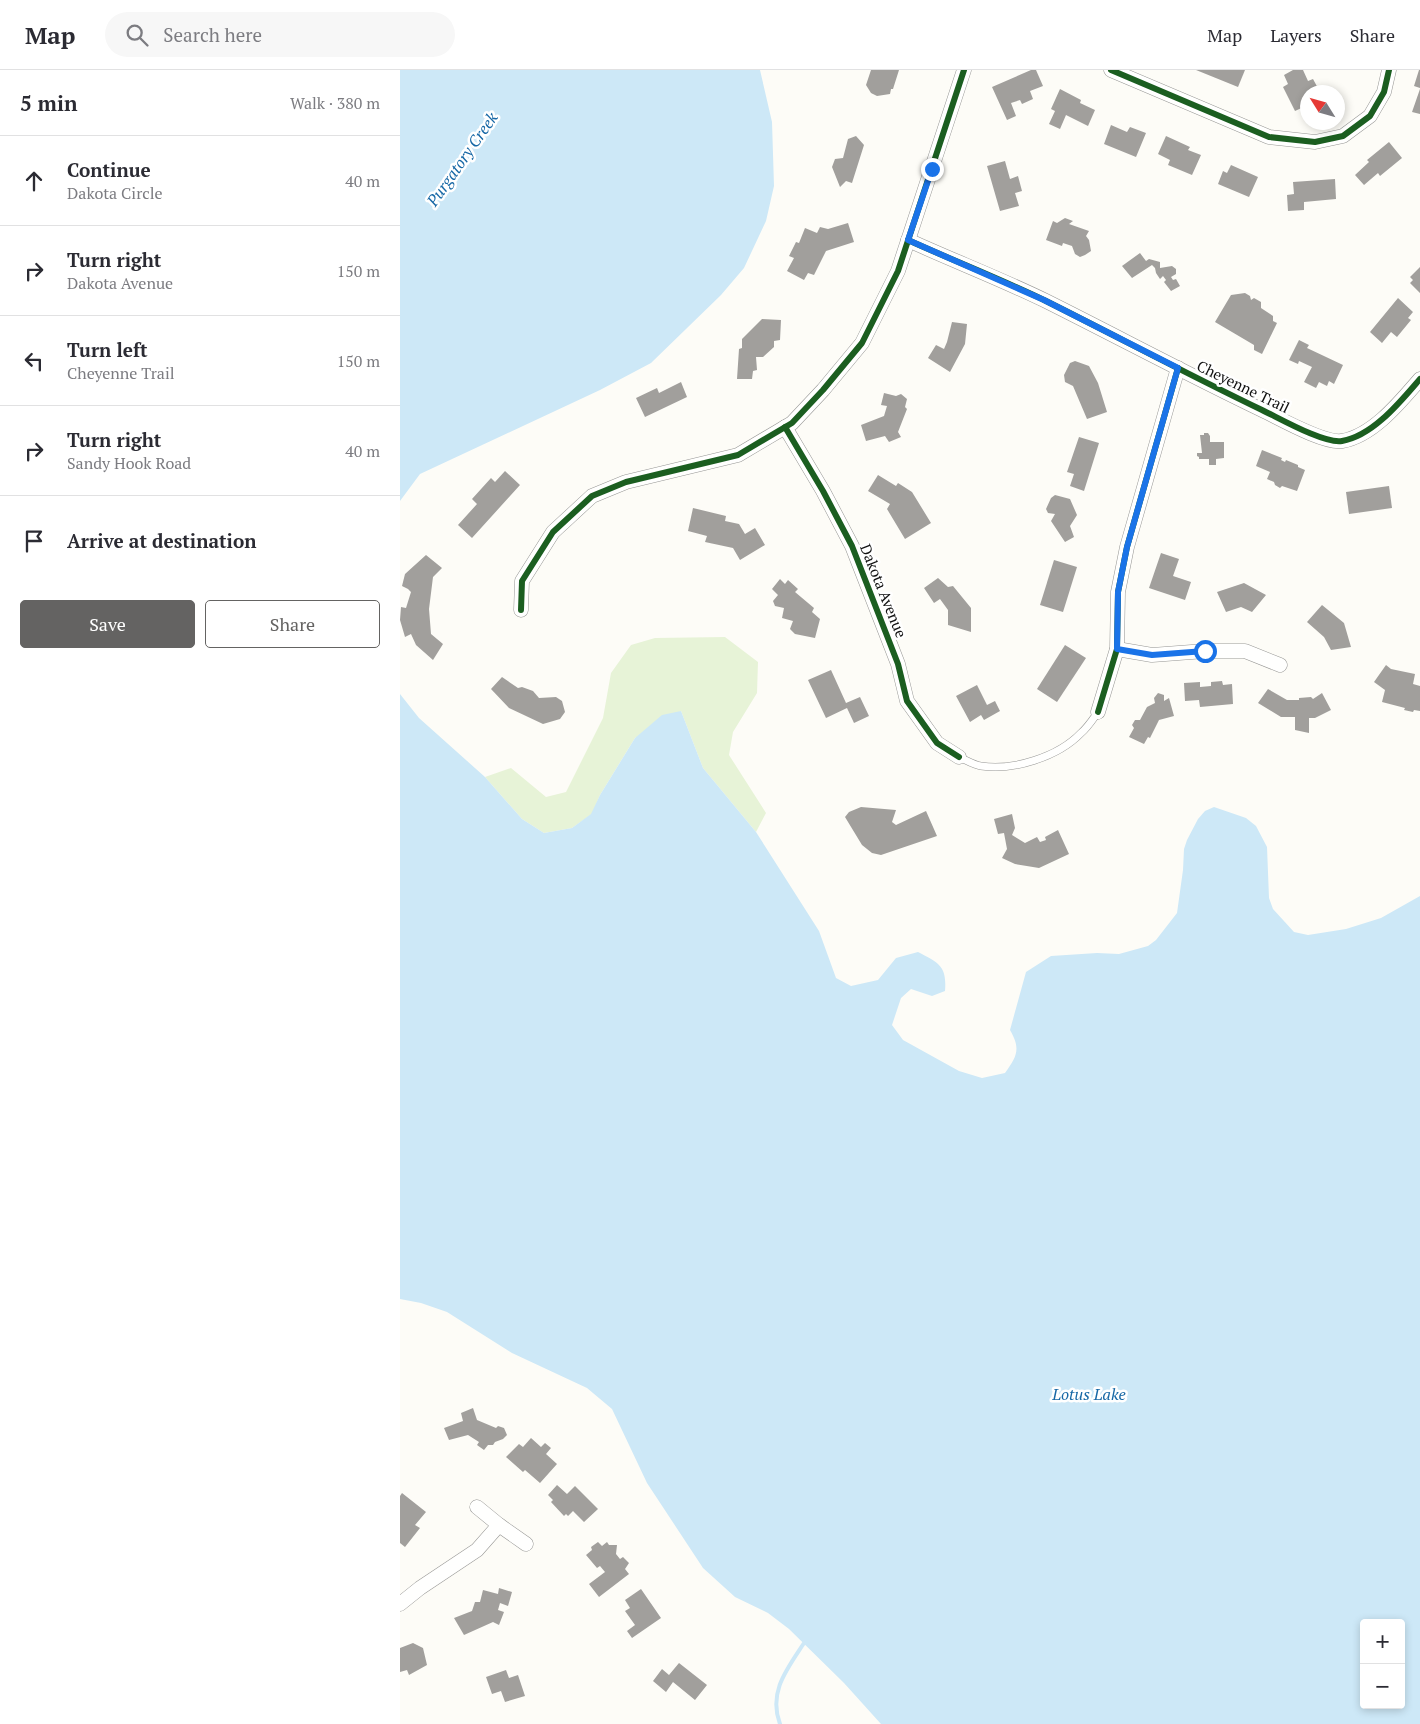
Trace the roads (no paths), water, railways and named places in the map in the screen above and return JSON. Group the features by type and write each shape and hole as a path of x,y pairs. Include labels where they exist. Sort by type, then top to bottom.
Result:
{"street":[{"path":"520,610 522,581 554,532 592,496 626,482 738,455 792,423 823,390 862,343 898,270 964,70"},
{"path":"1111,70 1269,137 1315,142 1343,136 1370,116 1384,92 1389,70"},
{"name":"Cheyenne Trail","path":"908,240 1044,300 1320,438 1341,442 1363,433 1379,423 1406,396 1420,378"},
{"path":"1098,712 1117,649 1118,592 1127,547 1178,368"},
{"name":"Dakota Avenue","path":"785,428 823,491 852,546 898,664 907,701 937,743 960,757"},
{"path":"1117,649 1152,655 1205,651 1245,652 1280,665"},
{"path":"477,1507 526,1544"},
{"path":"400,1604 420,1588 478,1550 499,1525"}],"lane":[{"path":"960,757 979,766 1003,766 1032,762 1060,750 1081,734 1098,712"}],"water":[{"name":"Purgatory Creek","path":"400,70 760,70 772,122 774,186 766,221 744,268 721,295 651,363 600,390 420,474 400,501"},
{"name":"Lotus Lake","path":"400,694 419,718 485,777 522,819 544,833 572,828 591,814 600,795 635,738 662,715 681,711 703,768 756,832 819,931 836,978 851,986 878,980 896,958 918,952 931,959 943,971 945,991 932,996 911,989 901,998 892,1025 903,1040 959,1071 982,1078 1005,1073 1015,1057 1016,1042 1010,1030 1026,972 1051,956 1097,953 1119,954 1148,946 1156,940 1177,913 1184,849 1198,819 1205,811 1214,807 1246,818 1256,826 1267,847 1269,898 1273,909 1294,932 1308,935 1346,929 1381,918 1420,896 1420,1724 881,1724 844,1683 789,1629 768,1613 735,1597 703,1568 647,1483 612,1409 587,1388 512,1353 447,1312 421,1303 400,1299"}],"waterway":[{"path":"780,1724 776,1702 778,1691 781,1681 805,1640"}]}
